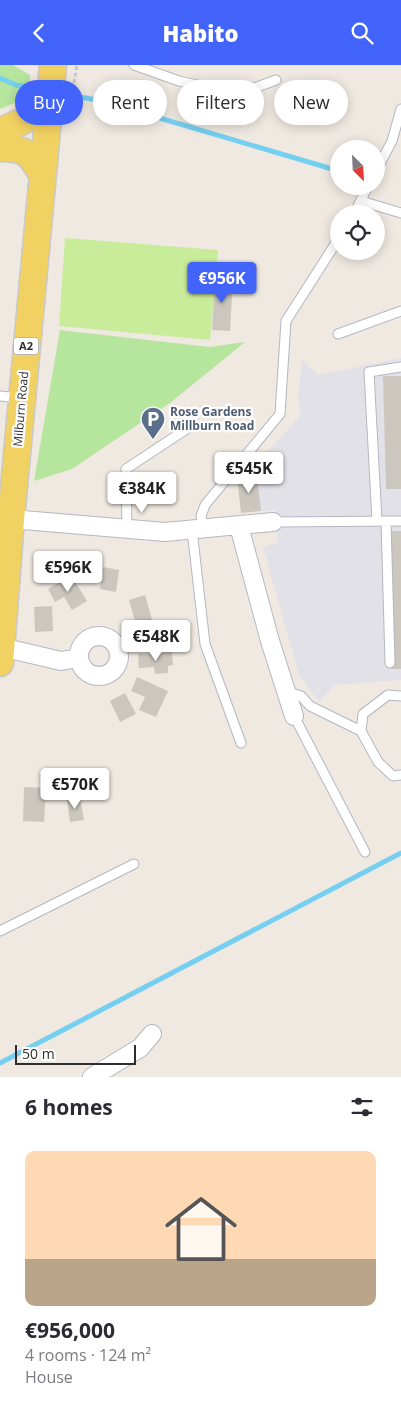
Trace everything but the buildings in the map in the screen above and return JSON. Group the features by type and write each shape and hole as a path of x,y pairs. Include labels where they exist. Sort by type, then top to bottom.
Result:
{"main road":[{"path":"0,131 15,125"},
{"name":"Milburn Road","path":"1,655 11,519 11,397 50,125"},
{"path":"0,148 12,148 29,153 42,174"}],"street":[{"path":"11,519 165,533 272,522"},
{"path":"239,526 254,586 294,716"},
{"path":"1,655 61,661 78,658"},
{"path":"92,1077 140,1048 152,1034"}],"lane":[{"path":"134,65 179,81 238,94 274,81"},
{"path":"385,154 392,141 401,109"},
{"path":"359,205 364,195"},
{"path":"361,201 401,213"},
{"path":"241,743 205,644 198,530 205,505 280,414 286,321 330,253"},
{"path":"338,334 401,311"},
{"path":"390,663 369,372 401,367"},
{"path":"127,529 126,469 188,427"},
{"path":"272,522 401,521"},
{"path":"286,691 301,696 310,706 360,731 378,762 393,776 401,775"},
{"path":"360,731 362,714 388,695 401,696"},
{"path":"294,716 364,852"},
{"path":"0,931 134,864"}],"path":[{"path":"58,80 77,65"}],"shaded area":[{"path":"401,358 401,680 335,685 319,702 299,675 263,547 278,542 275,510 247,512 242,480 301,415 298,397 302,360 318,375"}],"green space":[{"path":"0,65 13,65 30,75 30,80 15,80 15,103 0,109"},
{"path":"65,238 218,250 210,340 59,326"},
{"path":"60,330 210,347 245,342 170,403 72,469 34,481"}],"waterway":[{"path":"0,78 15,85"},
{"path":"83,97 102,101 330,168"},
{"path":"0,1063 401,853"}],"place":[{"name":"Rose Gardens Millburn Road","path":"153,440"}]}
